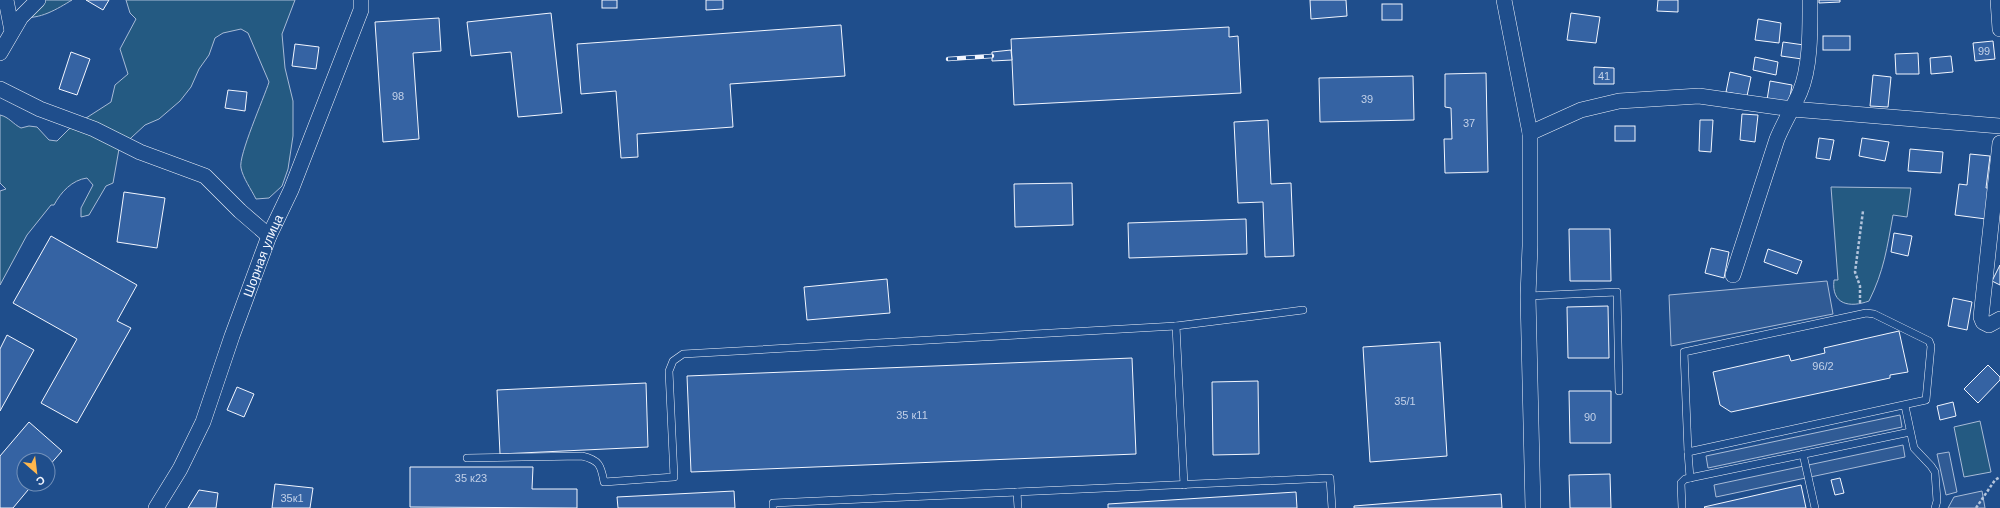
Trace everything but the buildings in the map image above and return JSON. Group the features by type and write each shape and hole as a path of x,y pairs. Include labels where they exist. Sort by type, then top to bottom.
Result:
{"street":[{"path":"6,0 12,31"},
{"path":"0,53 21,17 38,0"},
{"name":"Шорная улица","path":"156,508 180,470 203,422 232,336 269,236 291,190 361,10 361,0"},
{"path":"1504,0 1530,133 1530,246 1528,296 1533,508"},
{"path":"1733,275 1777,139 1785,118 1792,109 1801,90 1809,48 1810,0"},
{"path":"1998,0 2000,29"},
{"path":"0,89 40,109 94,129 140,152 205,176 240,211 269,236"},
{"path":"1530,133 1581,110 1619,101 1699,96 1792,109 2000,126"},
{"path":"2000,143 1981,317 1983,322 1989,325 2000,319"}],"lane":[{"path":"1528,296 1617,292 1619,391"},
{"path":"467,458 582,456 593,458 600,465 604,482 674,476 669,371 673,361 683,354 1176,326 1303,310"},
{"path":"1688,452 1923,402 1928,396 1931,346 1929,341 1874,314 1856,315 1684,352 1688,452 1690,478"},
{"path":"1176,326 1184,485"},
{"path":"1904,406 1914,448 1935,472 1937,501 1935,508"},
{"path":"1682,508 1681,483 1684,479 1910,432"},
{"path":"1803,454 1815,508"},
{"path":"773,508 773,503 1330,478 1332,508"},
{"path":"1017,492 1018,508"}],"path":[{"path":"1856,315 1861,293 1855,272 1863,212"},
{"path":"1976,508 1995,480 2000,477"}],"shaded area":[{"path":"30,0 72,0 42,15 28,18 21,17"},
{"path":"126,0 295,0 282,34 285,68 293,101 293,136 288,169 282,186 269,198 256,199 243,176 241,162 243,152 269,82 248,33 241,29 223,33 215,38 209,55 199,69 191,87 180,101 159,119 145,125 119,149 113,183 106,186 89,215 81,217 81,208 93,185 87,178 76,181 68,187 54,205 51,205 27,235 0,285 0,191 6,189 0,183 0,115 6,117 21,128 29,126 37,127 49,140 57,141 69,129 111,102 115,85 128,74 120,49 136,19 130,13"},
{"path":"1831,187 1911,188 1907,217 1893,215 1884,259 1878,280 1869,301 1849,304 1843,302 1836,295 1834,280 1838,280"},
{"path":"1827,281 1833,314 1671,346 1669,295"},
{"path":"1900,415 1902,427 1708,468 1706,456"},
{"path":"1980,421 1991,472 1964,477 1954,427"},
{"path":"1903,445 1905,457 1716,497 1714,485"},
{"path":"1949,452 1957,492 1946,495 1937,454"},
{"path":"1982,491 1985,508 1948,508 1954,497"}],"railway":[{"path":"948,59 992,56"}]}
